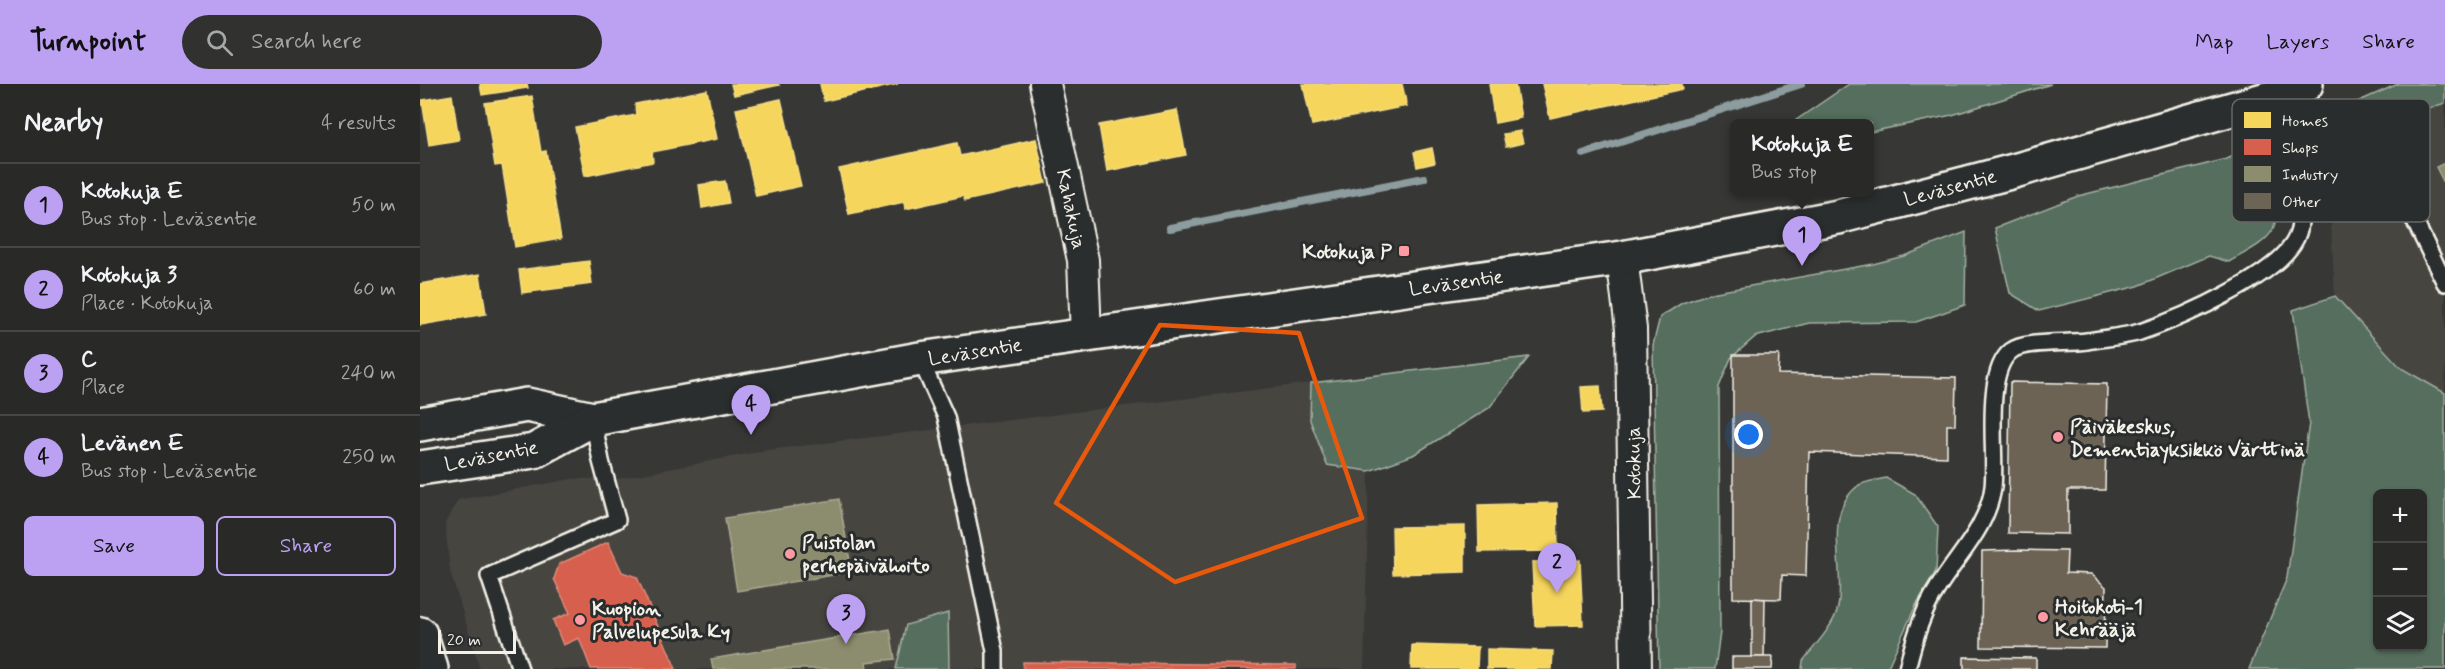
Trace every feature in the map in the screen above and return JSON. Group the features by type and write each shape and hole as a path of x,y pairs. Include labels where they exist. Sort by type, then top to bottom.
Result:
{"main road":[{"name":"Leväsentie","path":"2260,99 2294,89"},
{"name":"Leväsentie","path":"420,468 534,451 592,419 920,359 1622,258 1838,217 2014,171 2232,107"},
{"name":"Leväsentie","path":"420,424 527,405 592,419"},
{"path":"420,634 431,669"}],"street":[{"name":"Kahakuja","path":"1045,84 1083,260 1086,336"},
{"name":"Kotokuja","path":"1622,258 1631,329 1636,669"}],"lane":[{"path":"1907,669 1911,649 1936,590 1977,533 1989,506 1994,486 1993,399 2001,366 2010,351 2020,345 2071,344 2139,332 2205,306 2266,271 2289,250 2298,233 2299,222"},
{"path":"2415,222 2445,283"},
{"path":"920,359 946,417 995,651 995,669"},
{"path":"520,669 489,576 617,520 592,419"}],"highlighted area":[{"path":"1160,325 1299,333 1362,518 1175,582 1056,503"}],"shaded area":[{"path":"2445,103 2445,393 2401,368 2335,296 2331,222 2430,222 2430,108"},
{"path":"1311,383 1310,420 1327,465 1369,471 1364,669 949,669 948,613 906,625 896,669 480,669 450,571 445,523 458,500 572,479 617,479 768,450"}],"green space":[{"path":"1849,84 2051,84 1952,115 1874,131 1874,119 1798,119"},
{"path":"2398,84 2445,84 2445,103 2430,108 2430,99 2364,99"},
{"path":"2232,157 2232,222 2275,222 2270,234 2247,252 2229,262 2209,256 2138,286 2039,311 2010,293 1995,228 2078,196"},
{"path":"1966,232 1965,305 1916,322 1809,323 1755,337 1731,358 1719,387 1720,632 1715,669 1659,669 1653,345 1660,317 1682,303 1711,293 1873,264 1904,256"},
{"path":"2335,296 2401,368 2445,393 2445,669 2249,669 2287,578 2309,423 2293,310"},
{"path":"1529,357 1489,408 1413,455 1369,471 1327,465 1310,420 1311,383"},
{"path":"1886,478 1915,494 1938,527 1936,571 1916,605 1887,669 1802,669 1803,661 1828,628 1838,607 1840,591 1837,542 1841,510 1848,497 1859,485"},
{"path":"948,613 949,669 896,669 906,625"}],"building: Homes":[{"path":"480,84 527,84 528,88 482,95"},
{"path":"731,84 778,84 779,85 734,95"},
{"path":"820,84 898,84 824,101"},
{"path":"1303,84 1402,84 1407,106 1312,125"},
{"path":"1489,84 1515,84 1521,118 1495,123"},
{"path":"1542,84 1682,84 1683,89 1550,118"},
{"path":"707,90 717,139 652,152 653,162 585,176 575,127 636,115 635,104"},
{"path":"452,95 459,140 429,145 422,100"},
{"path":"532,96 541,152 546,151 561,239 515,247 502,165 495,166 485,103"},
{"path":"781,99 801,186 756,196 736,109"},
{"path":"1177,110 1186,155 1107,171 1099,125"},
{"path":"1520,131 1523,143 1506,147 1503,134"},
{"path":"1036,139 1046,183 965,201 963,196 905,209 904,202 849,214 839,169 957,143 960,156"},
{"path":"1432,148 1435,163 1417,167 1414,152"},
{"path":"725,181 729,203 702,208 699,185"},
{"path":"589,261 592,284 522,293 519,270"},
{"path":"480,274 486,314 420,325 420,284"},
{"path":"1600,386 1602,412 1583,413 1581,387"},
{"path":"1557,503 1558,551 1479,552 1478,505"},
{"path":"1465,526 1465,572 1393,574 1392,527"},
{"path":"1580,560 1583,625 1535,626 1532,562"},
{"path":"1412,645 1478,647 1477,669 1411,669"},
{"path":"1487,649 1553,651 1552,669 1487,669"}],"building: Shops":[{"path":"608,542 622,572 637,577 676,669 591,669 579,638 563,645 553,620 570,613 554,579 559,564"},
{"path":"1023,662 1296,665 1296,669 1023,669"}],"building: Industry":[{"path":"2445,163 2445,185 2436,167"},
{"name":"Puistolan perhepäivähoito","path":"839,499 852,572 737,591 725,518"},
{"path":"890,629 895,659 866,662 867,669 713,669 711,659"}],"building: Other":[{"path":"1733,355 1779,355 1778,374 1956,378 1955,425 1947,425 1947,457 1809,452 1806,576 1782,575 1781,599 1733,598"},
{"name":"Päiväkeskus, Dementiayksikkö Värttinä","path":"2010,382 2107,384 2105,490 2068,490 2068,534 2008,533"},
{"name":"Hoitokoti-1 Kehrääjä","path":"1982,551 2067,551 2066,573 2091,574 2106,587 2105,648 1981,647"},
{"path":"1752,598 1765,599 1764,657 1752,657"},
{"path":"1732,657 1773,657 1772,669 1732,669"},
{"path":"1964,657 2036,658 2036,669 1964,669"}],"waterway":[{"path":"1583,154 1801,84"},
{"path":"1170,228 1424,178"}],"place":[{"name":"Kotokuja P","path":"1404,251"},
{"name":"Kotokuja E","path":"1802,266"},
{"name":"Levänen E","path":"751,435"},
{"name":"Päiväkeskus, Dementiayksikkö Värttinä","path":"2058,437"},
{"name":"Puistolan perhepäivähoito","path":"790,554"},
{"name":"Kotokuja 3","path":"1557,593"},
{"name":"Hoitokoti-1 Kehrääjä","path":"2043,617"},
{"name":"Kuopion Palvelupesula Ky","path":"580,620"},
{"name":"C","path":"846,644"}]}
